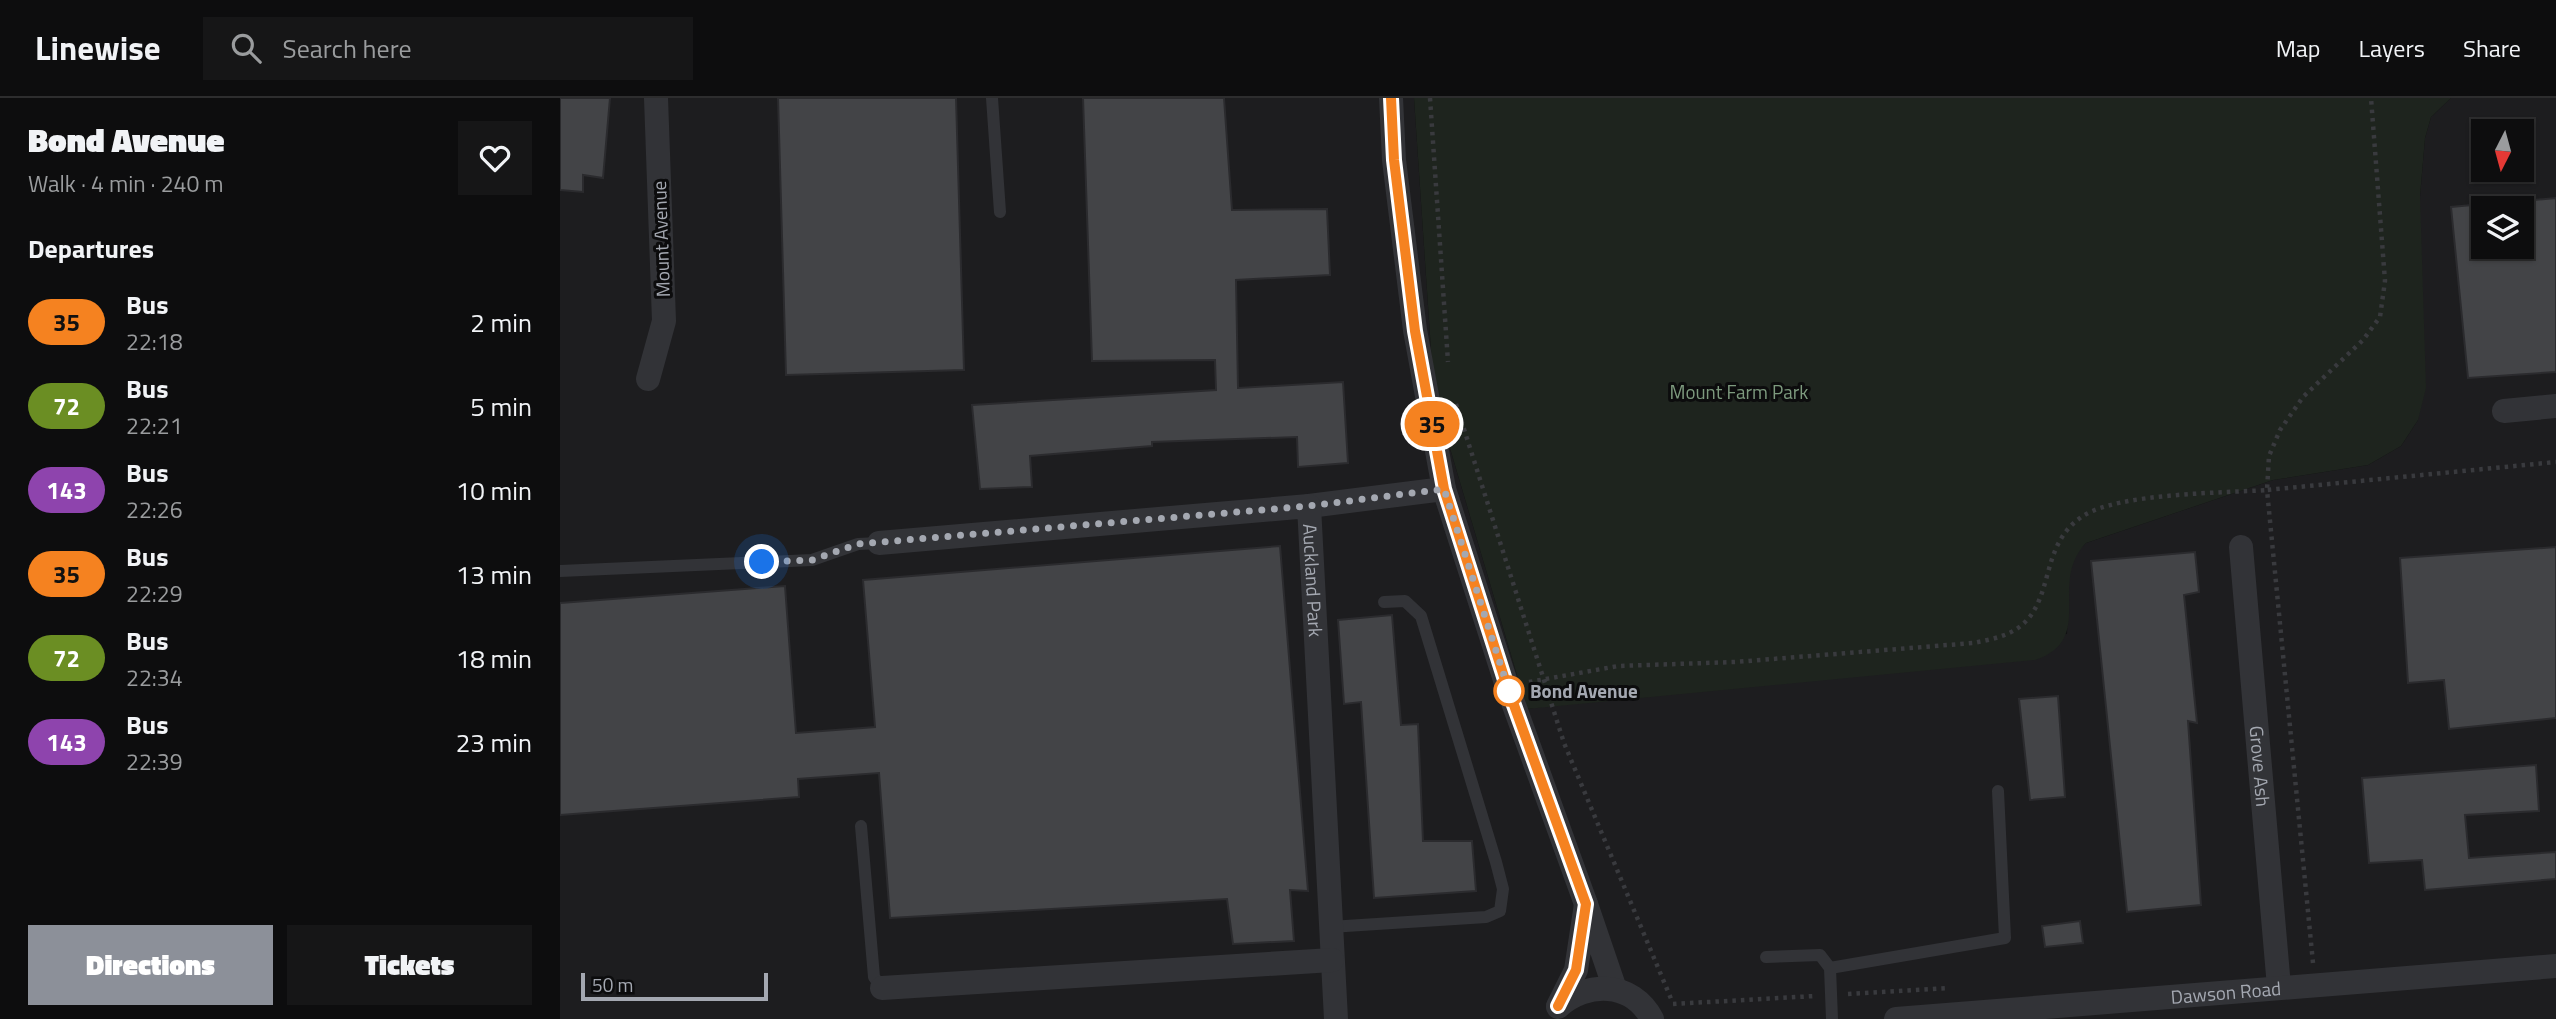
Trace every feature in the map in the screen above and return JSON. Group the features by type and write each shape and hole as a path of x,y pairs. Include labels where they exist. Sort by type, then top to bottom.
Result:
{"street":[{"name":"Mount Avenue","path":"648,379 664,321 656,98"},
{"path":"1391,98 1394,160 1415,331 1444,489 1506,683 1615,989"},
{"path":"2504,411 2556,406"},
{"path":"1309,506 1444,489"},
{"name":"Auckland Park","path":"879,543 1309,506 1336,1019"},
{"name":"Grove Ash","path":"2241,547 2279,987"},
{"path":"1554,1013 1576,970 1586,904"},
{"path":"882,988 1332,960"},
{"name":"Dawson Road","path":"1896,1019 2146,1008 2279,987 2556,966"},
{"path":"1554,1013 1584,990 1615,989 1659,1016"}],"lane":[{"path":"992,98 1000,212"},
{"path":"560,570 812,560 858,544 879,543"},
{"path":"1330,927 1486,917 1500,911 1503,889 1496,862 1421,617 1405,601 1384,602"},
{"path":"1830,968 2005,938 1998,791"},
{"path":"862,826 874,977 882,988"},
{"path":"1766,957 1820,955 1830,968 1832,1019"}],"path":[{"path":"1430,98 1448,370"},
{"path":"2315,985 2267,490 2269,456 2280,430 2304,397 2363,340 2380,317 2385,281 2371,98"},
{"path":"1454,397 1542,682 1659,1016"},
{"path":"1542,682 1618,666 1735,662 1972,643 1997,638 2018,627 2033,612 2056,544 2066,530 2085,514 2130,502 2556,462"}],"shaded area":[{"path":"560,98 1414,98 1434,394 1527,709 2067,634 2069,571 2074,555 2086,543 2273,480 2368,465 2401,446 2418,420 2420,196 2425,138 2431,117 2451,98 2556,98 2556,1019 560,1019"}],"green space":[{"name":"Mount Farm Park","path":"1414,98 2451,98 2431,117 2425,138 2420,196 2426,388 2418,420 2401,446 2368,465 2273,480 2086,543 2075,559 2070,576 2068,625 2064,639 2053,651 2035,660 1527,709 1434,394"}],"building":[{"path":"560,98 610,98 603,178 583,175 583,192 560,190"},
{"path":"778,98 956,98 964,370 786,375"},
{"path":"1083,98 1224,98 1232,210 1327,209 1330,275 1236,280 1238,388 1343,382 1348,463 1298,467 1297,437 1152,442 1152,446 1030,456 1032,487 980,489 972,405 1216,390 1215,360 1092,361"},
{"path":"2556,198 2556,372 2468,378 2451,207 2471,205 2471,259 2534,259 2534,200"},
{"path":"1280,546 1308,891 1290,890 1294,941 1233,944 1227,899 890,918 879,773 798,779 799,797 560,815 560,603 785,586 796,733 875,727 863,580"},
{"path":"2556,547 2556,718 2449,729 2444,680 2408,683 2400,558"},
{"path":"2195,552 2199,592 2184,595 2197,723 2188,721 2201,905 2127,912 2091,561"},
{"path":"1392,615 1401,725 1418,724 1423,841 1472,841 1476,891 1374,898 1361,702 1344,704 1338,620"},
{"path":"2058,696 2065,797 2030,800 2019,699"},
{"path":"2536,765 2539,811 2465,815 2469,858 2556,852 2556,879 2425,890 2422,860 2369,863 2362,778"},
{"path":"2080,921 2083,943 2045,947 2042,926"}],"bus line":[{"name":"35","path":"1391,98 1394,160 1415,331 1444,489 1474,574 1506,683 1586,904 1576,970 1558,1006"}],"place":[{"name":"Bond Avenue","path":"1509,691"}],"route":[{"path":"762,562 812,560 858,544 1309,506 1444,489 1474,574 1509,691"}]}
